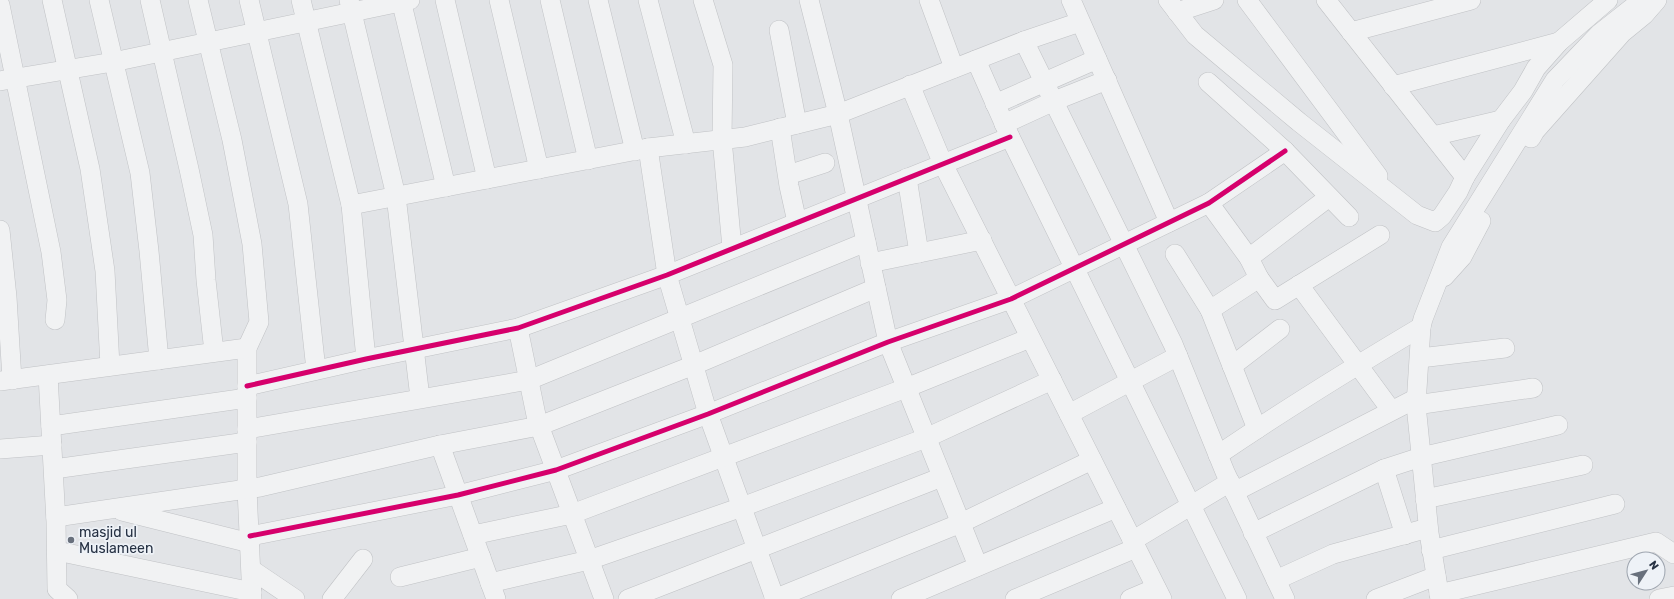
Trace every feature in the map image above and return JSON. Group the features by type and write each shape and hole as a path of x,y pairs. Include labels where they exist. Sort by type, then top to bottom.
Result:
{"street":[{"path":"52,0 90,169 105,271 110,366"},
{"path":"99,0 140,173 159,360"},
{"path":"150,0 190,169 203,235 214,352"},
{"path":"57,551 252,596 252,570 247,489 247,348 259,322 252,244 232,140 198,0"},
{"path":"249,0 298,204 316,370"},
{"path":"301,0 351,204 366,358"},
{"path":"445,0 487,179"},
{"path":"499,0 539,169"},
{"path":"550,0 588,160"},
{"path":"598,0 642,150 667,274 708,414 775,599 961,523 1092,460"},
{"path":"648,0 686,144"},
{"path":"808,0 838,114 888,342 978,566"},
{"path":"929,0 954,68"},
{"path":"1071,0 1169,222"},
{"path":"1214,0 1173,6 1195,35 1299,122 1418,216 1434,222 1442,216 1458,192 1465,177 1536,68 1559,42 1608,0"},
{"path":"1248,0 1393,196"},
{"path":"1326,0 1465,177"},
{"path":"1351,32 1471,0"},
{"path":"1439,590 1428,528 1416,401 1421,327 1451,247 1555,80 1598,34 1642,0"},
{"path":"1437,284 1462,257 1485,214 1535,131 1622,33 1644,15 1657,0"},
{"path":"7,80 113,62 257,33 307,22 350,7 404,1 446,187"},
{"path":"708,1 722,65 722,140 732,248"},
{"path":"0,5 7,80 51,252 57,300 55,320"},
{"path":"350,7 396,196 420,398"},
{"path":"351,204 642,150 745,136 838,114 1024,41 1080,22"},
{"path":"779,30 788,126 788,175 797,222"},
{"path":"1024,41 1178,356 1232,487 1285,599"},
{"path":"1393,86 1559,42"},
{"path":"995,104 1097,59"},
{"path":"976,60 1007,131 1237,599"},
{"path":"51,426 247,392 316,370 366,358 518,328 667,274 943,164 1007,131 1054,101 1107,80"},
{"path":"1208,82 1285,151 1350,217"},
{"path":"910,85 943,164 1159,593 1130,599"},
{"path":"1433,136 1501,120"},
{"path":"112,509 250,540 458,495 556,470 708,414 888,342 1011,299 1209,203 1285,151"},
{"path":"788,175 825,163"},
{"path":"907,178 919,253"},
{"path":"1249,258 1330,197"},
{"path":"1209,203 1249,258 1259,278 1275,300 1380,235"},
{"path":"0,230 7,297 6,380 247,348"},
{"path":"870,262 982,240"},
{"path":"54,469 247,436 420,398 529,380 866,242"},
{"path":"1176,254 1210,310 1256,429"},
{"path":"1210,310 1259,278"},
{"path":"1299,285 1391,410"},
{"path":"56,517 260,487 440,445 539,426 694,365 876,288"},
{"path":"1218,455 1256,429 1421,327"},
{"path":"518,328 539,426 604,599"},
{"path":"1232,366 1280,329"},
{"path":"473,535 572,514 906,388 1030,338"},
{"path":"1420,358 1505,348"},
{"path":"1069,414 1178,356"},
{"path":"48,375 54,469 57,590 68,599"},
{"path":"440,445 493,591 589,560 742,507 926,438 1052,380"},
{"path":"1015,599 1134,544 1191,506 1391,410 1416,401 1533,388"},
{"path":"1253,533 1384,469 1421,457 1558,425"},
{"path":"0,450 52,445"},
{"path":"1425,499 1584,465"},
{"path":"1384,469 1405,535"},
{"path":"628,599 942,478"},
{"path":"1432,550 1615,504"},
{"path":"901,599 1116,508"},
{"path":"1276,580 1333,554 1428,528"},
{"path":"1376,599 1439,590 1656,542 1674,554"},
{"path":"400,577 481,557"},
{"path":"332,599 363,559"},
{"path":"252,570 295,599"},
{"path":"1659,599 1674,596"}],"cycle path":[{"path":"247,386 366,359 518,328 667,275 1010,137"},
{"path":"250,536 458,495 556,470 708,414 888,342 1011,299 1209,203 1285,151"}],"place":[{"name":"masjid ul Muslameen","path":"71,540"}]}
